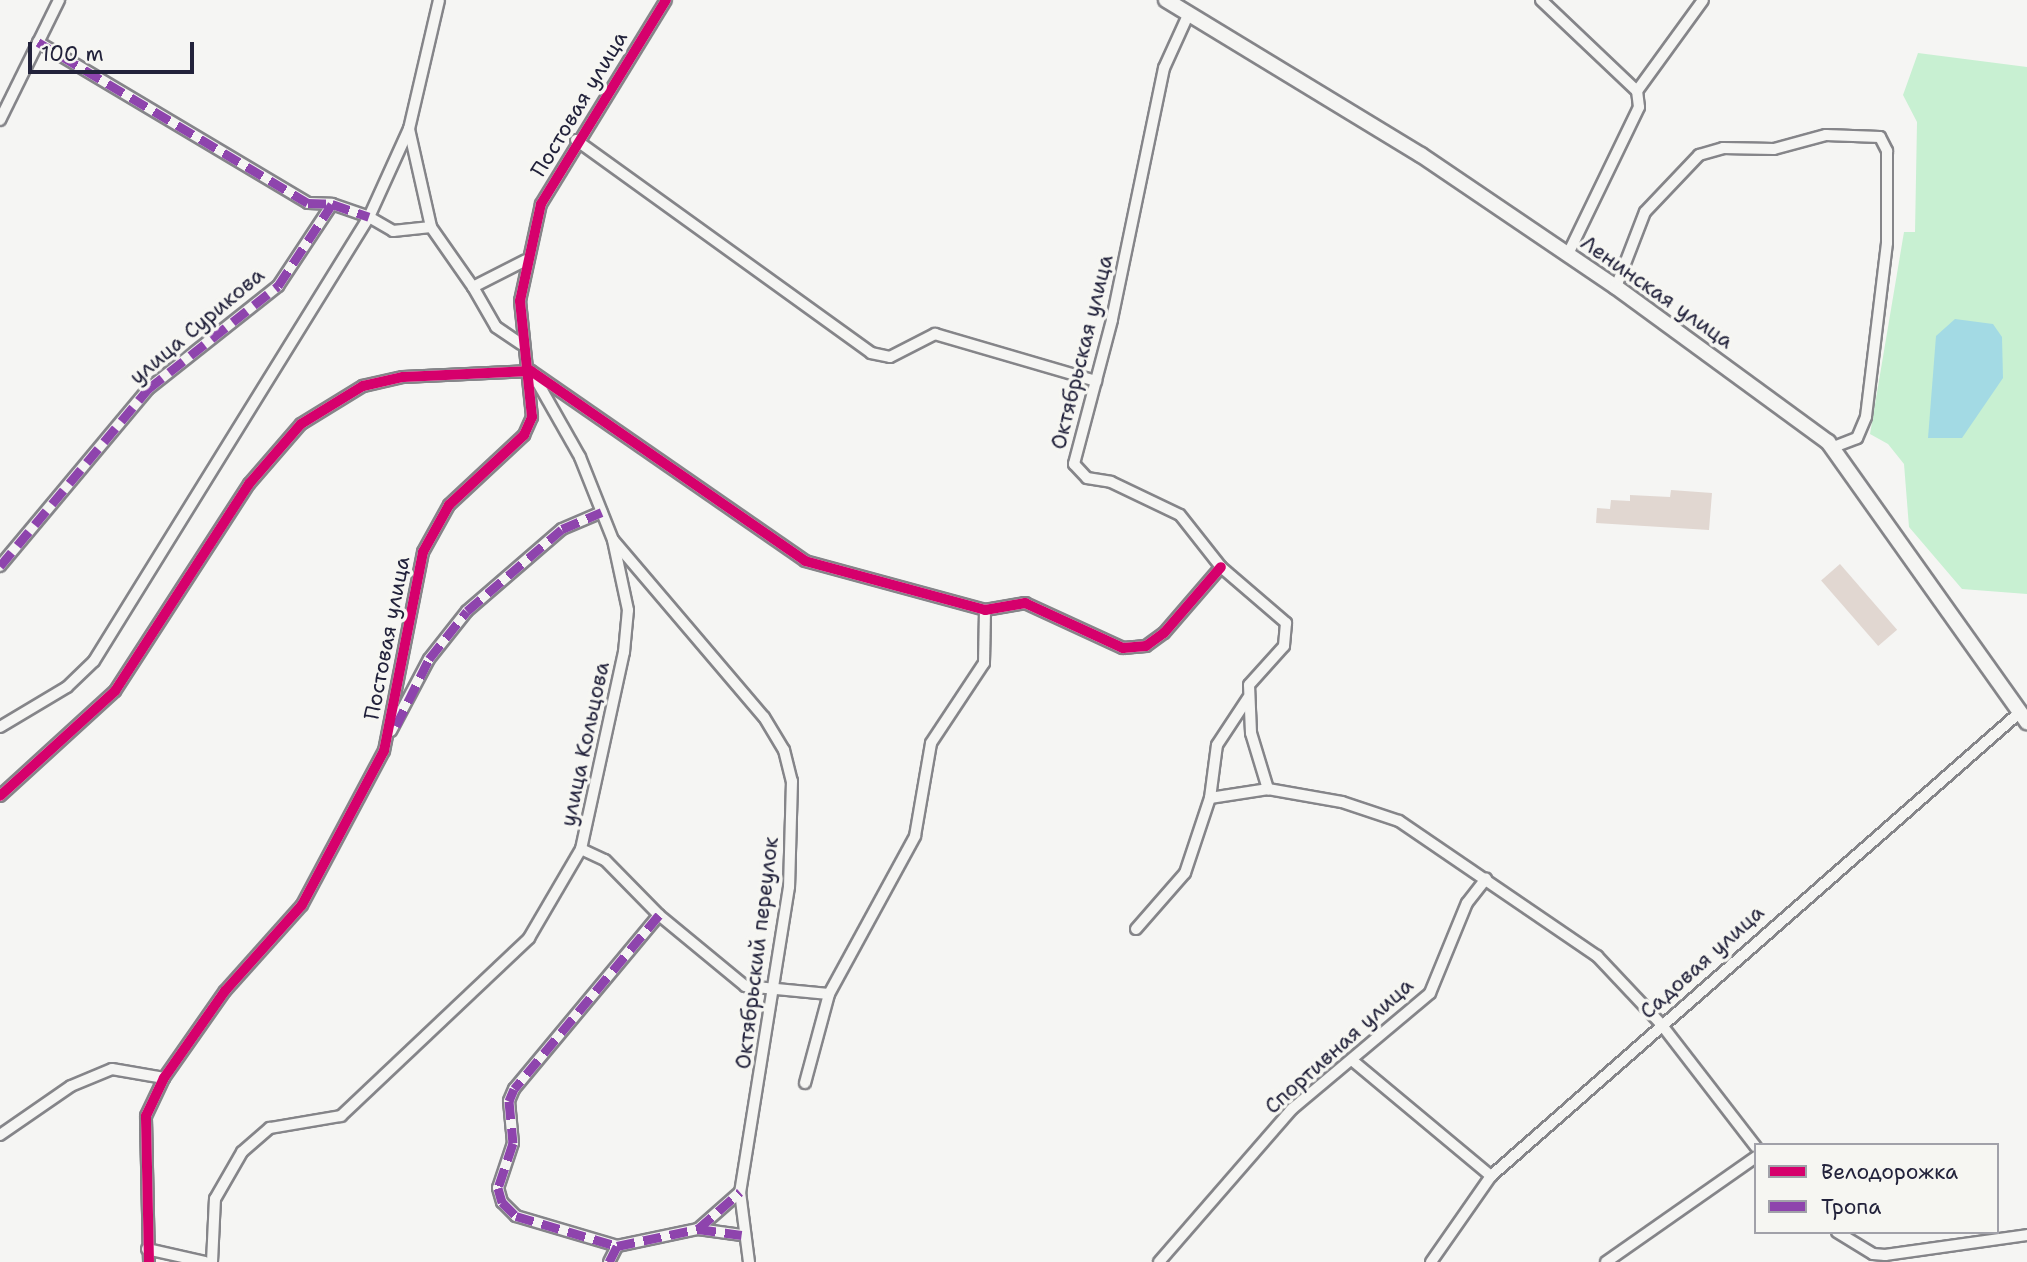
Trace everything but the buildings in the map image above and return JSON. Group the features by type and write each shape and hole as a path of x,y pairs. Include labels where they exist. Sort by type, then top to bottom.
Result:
{"main road":[{"name":"Ленинская улица","path":"1166,0 1421,155 1616,287 1833,447 2023,717"}],"street":[{"path":"0,120 58,0"},
{"path":"0,727 67,687 94,661 369,218 409,129 439,0"},
{"name":"Постовая улица","path":"149,1262 146,1116 164,1078 225,992 302,905 383,751 423,552 449,505 524,435 532,417 531,371 521,344 526,260 541,204 576,141 666,0"},
{"path":"1541,0 1637,91 1639,107 1567,254"},
{"path":"1637,91 1703,0"},
{"name":"Октябрьская улица","path":"1189,13 1164,68 1096,380 1074,464 1077,471 1180,515 1221,567 1286,623 1284,646 1250,685 1248,698"},
{"path":"38,42 297,196 332,204 369,218 393,231 431,227"},
{"path":"409,129 431,227 473,287 496,327 521,344"},
{"path":"1616,287 1644,212 1699,155 1723,148 1774,149 1826,135 1880,137 1887,151 1886,243 1866,417 1857,438 1833,447"},
{"path":"576,141 871,352 890,357 935,334 1096,380"},
{"name":"улица Сурикова","path":"0,566 148,389 278,286 332,204"},
{"path":"473,287 526,260"},
{"path":"0,796 115,691 249,484 301,424 363,386 403,377 531,371 805,561 985,610 1025,603 1135,650 1164,634 1221,567"},
{"name":"улица Кольцова","path":"212,1262 215,1199 242,1152 270,1128 341,1116 529,938 581,849 629,627 613,540 580,457 531,371"},
{"name":"Постовая улица","path":"388,731 395,728 429,659 467,611 562,529 601,512"},
{"name":"Октябрьский переулок","path":"613,540 764,717 784,750 792,781 793,835 789,887 770,991 740,1192 742,1236 749,1262"},
{"path":"805,1083 830,994 915,835 931,743 984,663 985,610"},
{"path":"1248,698 1251,733 1268,789"},
{"path":"1136,929 1185,873 1210,798 1217,745 1248,698"},
{"name":"Садовая улица","path":"1432,1262 1491,1176 1661,1024 2023,717"},
{"path":"1210,798 1268,789 1342,802 1399,821 1597,956 1661,1024 1754,1144"},
{"path":"581,849 605,860 659,915 745,986 770,991 830,994"},
{"name":"Спортивная улица","path":"1162,1259 1292,1109 1353,1061 1430,993 1467,903 1486,879"},
{"path":"659,915 514,1088 509,1101 513,1143 498,1188 502,1202 516,1216 617,1246 698,1229 742,1236"},
{"path":"1353,1061 1491,1176"},
{"path":"0,1135 71,1086 112,1069 164,1078"},
{"path":"1606,1262 1754,1158"},
{"path":"698,1229 740,1192"},
{"path":"1840,1234 1873,1254 1885,1255 2027,1235"},
{"path":"609,1262 617,1246"},
{"path":"147,1249 205,1262"}],"green space":[{"path":"1918,53 2027,67 2027,594 1962,589 1909,527 1904,464 1888,444 1870,434 1904,232 1915,232 1917,122 1903,95"}],"water":[{"path":"1955,319 1993,324 2002,337 2003,378 1962,438 1928,438 1936,336"}],"marked path":[{"path":"38,42 308,203 332,204"},
{"path":"0,566 148,389 278,286 332,204 369,217"},
{"path":"396,726 429,659 467,611 562,529 602,512"},
{"path":"659,915 514,1089 509,1101 513,1143 498,1188 502,1202 516,1216 617,1246 698,1229 742,1235"},
{"path":"698,1229 740,1192"},
{"path":"609,1262 617,1246"}],"cycle path":[{"path":"149,1262 146,1116 164,1078 225,991 302,905 384,751 423,552 449,505 524,435 532,417 520,301 541,204 666,0"},
{"path":"0,796 115,691 249,484 301,424 363,386 403,377 531,371 805,561 985,610 1025,603 1123,648 1146,646 1164,633 1221,567"}]}
